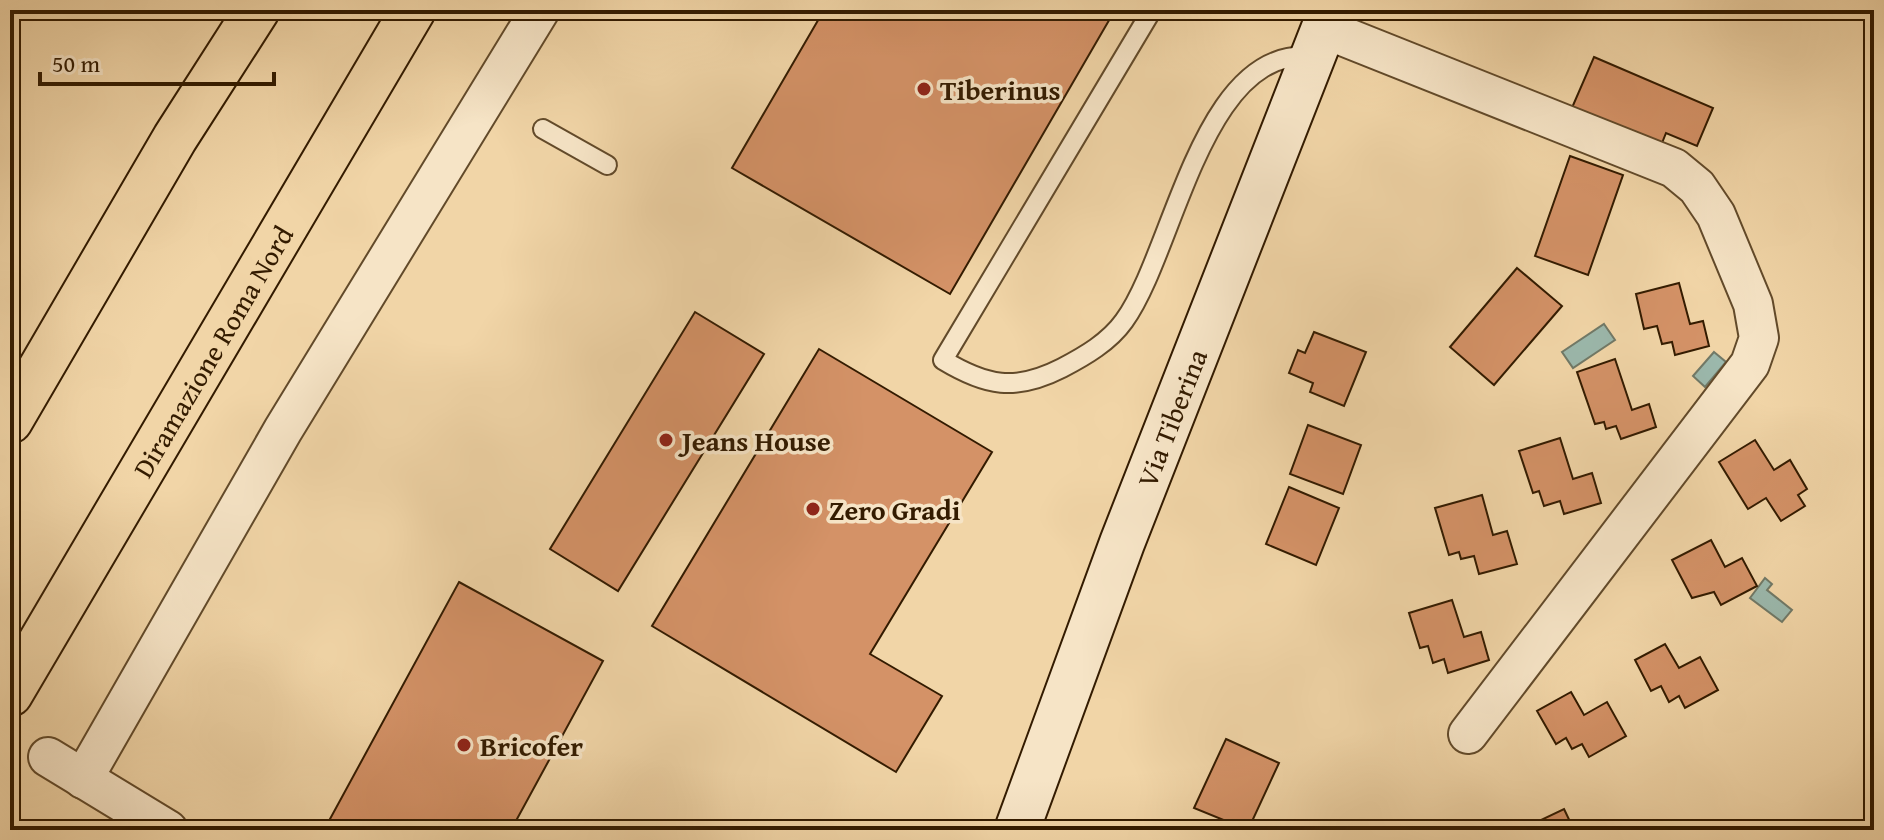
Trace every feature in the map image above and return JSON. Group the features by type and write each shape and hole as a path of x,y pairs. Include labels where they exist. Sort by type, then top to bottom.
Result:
{"highway":[{"path":"10,421 175,138 257,10"},
{"name":"Diramazione Roma Nord","path":"10,694 413,10"}],"main road":[{"name":"Via Tiberina","path":"1017,830 1122,543 1323,32"}],"street":[{"path":"83,779 283,430 540,10"},
{"path":"1323,32 1674,168 1697,187 1716,215 1756,314 1759,338 1750,364 1468,734"},
{"path":"48,757 168,830"}],"lane":[{"path":"1152,10 943,360 973,379 1013,383 1034,380 1109,338 1124,321 1145,282 1196,162 1230,96 1271,61 1287,57 1323,32"},
{"path":"543,129 607,165"}],"shaded area":[{"path":"1604,324 1615,340 1573,368 1562,352"},
{"path":"1714,352 1726,362 1705,387 1693,376"},
{"path":"1765,578 1772,584 1767,590 1792,610 1782,622 1750,598"}],"building":[{"name":"Tiberinus","path":"824,10 1115,10 950,294 732,168"},
{"path":"1594,57 1713,108 1697,146 1666,133 1660,148 1571,110"},
{"path":"1570,156 1623,175 1588,275 1535,256"},
{"path":"1517,268 1562,306 1494,385 1450,347"},
{"path":"1679,283 1690,324 1703,321 1709,346 1675,355 1672,342 1662,344 1657,326 1644,329 1636,294"},
{"path":"695,312 764,354 618,591 550,549"},
{"path":"1314,332 1366,352 1344,406 1310,392 1313,383 1289,373 1298,350 1305,353"},
{"path":"819,349 992,452 870,654 942,696 896,772 652,626"},
{"path":"1615,359 1632,410 1649,404 1656,427 1621,439 1616,426 1606,429 1604,422 1595,424 1577,372"},
{"path":"1308,425 1361,445 1343,494 1290,474"},
{"path":"1560,438 1573,479 1592,473 1601,503 1564,514 1560,501 1544,506 1539,491 1533,493 1519,451"},
{"path":"1755,440 1774,470 1790,460 1807,489 1798,495 1805,506 1781,521 1766,498 1748,509 1719,462"},
{"path":"1289,487 1339,508 1316,565 1266,544"},
{"path":"1482,495 1493,535 1507,531 1517,564 1479,574 1474,556 1461,559 1459,552 1449,555 1435,508"},
{"path":"1711,540 1725,567 1742,558 1757,586 1721,605 1714,592 1692,598 1672,560"},
{"name":"Bricofer","path":"459,582 603,661 511,830 324,830"},
{"path":"1452,600 1464,637 1481,632 1489,660 1448,673 1444,659 1433,663 1428,646 1420,648 1409,613"},
{"path":"1665,644 1679,668 1700,657 1718,690 1685,708 1679,696 1669,702 1661,686 1651,691 1635,660"},
{"path":"1571,692 1584,715 1607,702 1626,736 1589,757 1582,744 1572,749 1566,738 1556,744 1537,711"},
{"path":"1226,739 1279,763 1248,830 1194,808"},
{"path":"1564,809 1574,830 1522,829"}],"place":[{"name":"Tiberinus","path":"924,89"},
{"name":"Jeans House","path":"666,440"},
{"name":"Zero Gradi","path":"813,509"},
{"name":"Bricofer","path":"464,745"}]}
